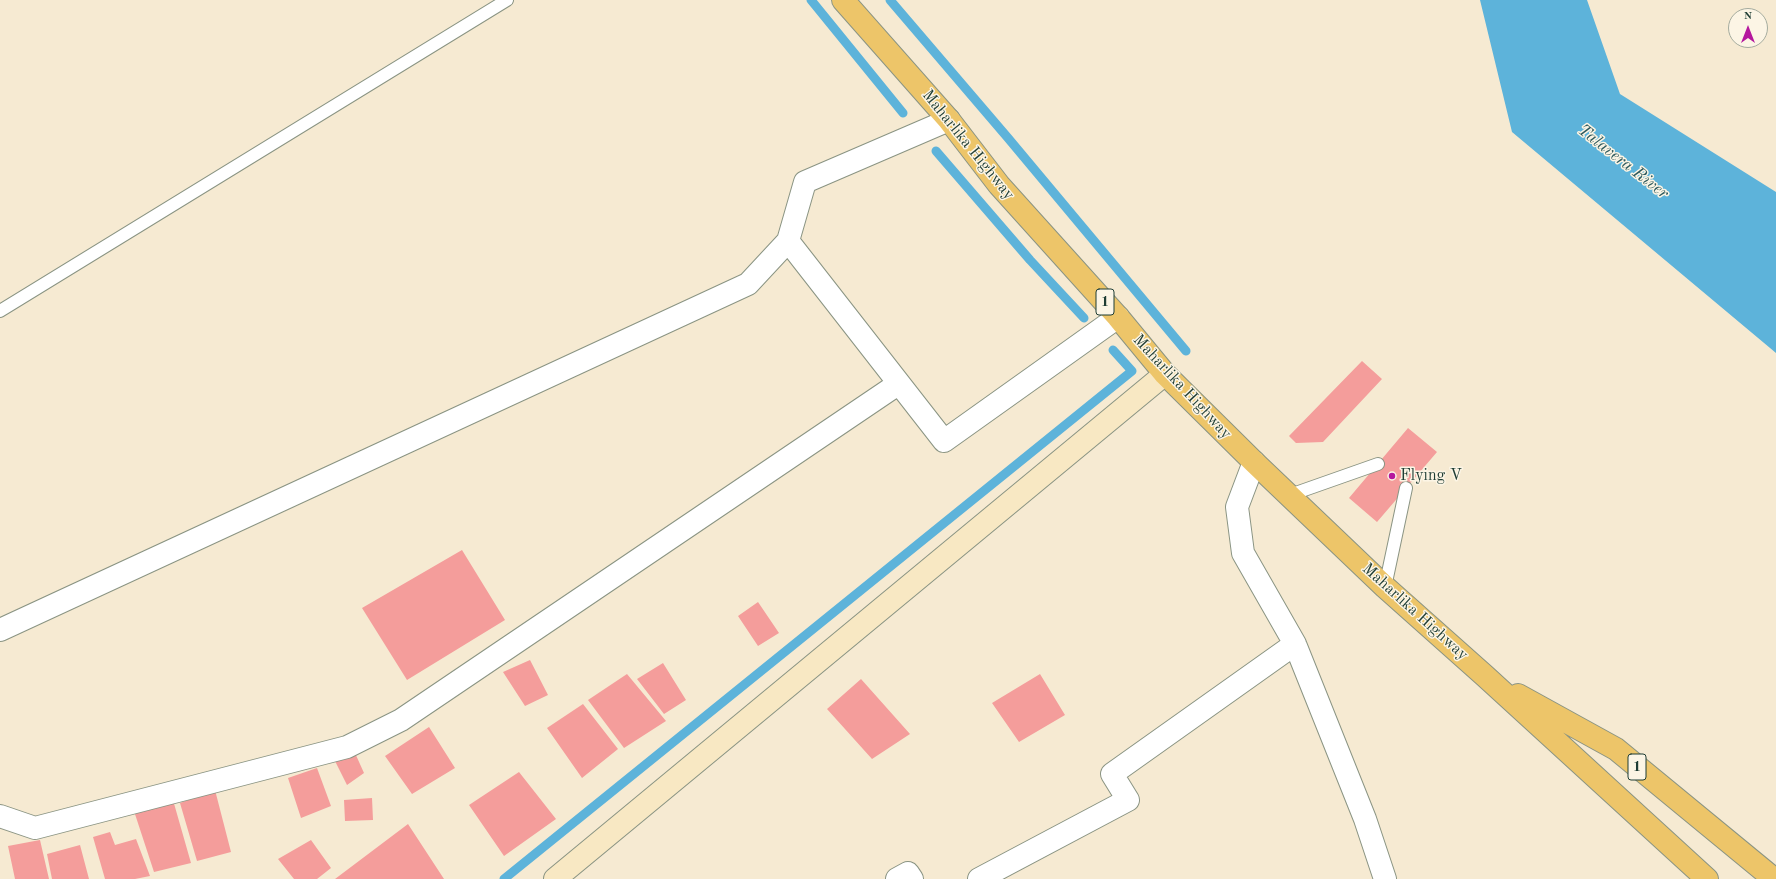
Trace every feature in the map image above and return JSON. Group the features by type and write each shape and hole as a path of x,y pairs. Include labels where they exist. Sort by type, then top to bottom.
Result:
{"highway":[{"name":"Maharlika Highway","path":"844,0 949,120 999,186 1118,317 1165,374 1254,462 1385,587 1485,676 1707,879"},
{"name":"Maharlika Highway","path":"1485,676 1616,749 1774,879"}],"main road":[{"path":"554,879 1165,374"}],"street":[{"path":"0,630 748,284 788,241 805,182 949,120"},
{"path":"788,241 898,384 944,441 1118,317"},
{"path":"0,816 35,828 347,747 401,720 898,384"},
{"path":"1254,462 1237,506 1243,553 1295,644 1365,819 1385,879"},
{"path":"979,879 1128,800 1112,774 1295,644"},
{"path":"897,879 908,873 912,879"}],"lane":[{"path":"0,311 507,0"},
{"path":"1290,495 1378,464"},
{"path":"1385,587 1406,488"}],"water":[{"name":"Talavera River","path":"1480,0 1587,0 1620,94 1776,192 1776,353 1512,132"}],"building":[{"path":"1362,361 1382,379 1323,442 1296,443 1289,436"},
{"name":"Flying V","path":"1408,428 1437,452 1377,522 1349,498"},
{"path":"462,550 505,620 407,680 362,608"},
{"path":"758,602 779,633 758,646 738,616"},
{"path":"530,660 548,695 525,706 503,672"},
{"path":"663,663 686,700 664,714 637,679"},
{"path":"627,674 666,721 624,748 588,700"},
{"path":"1040,674 1065,715 1019,742 992,703"},
{"path":"861,679 910,734 872,759 827,709"},
{"path":"583,704 618,749 582,778 547,728"},
{"path":"429,727 455,768 412,794 385,756"},
{"path":"355,753 364,773 347,785 335,761"},
{"path":"317,768 331,806 301,818 288,778"},
{"path":"519,772 556,819 504,856 469,805"},
{"path":"215,790 231,852 197,861 180,803"},
{"path":"372,798 373,820 345,821 344,800"},
{"path":"173,800 191,863 154,872 133,808"},
{"path":"408,824 444,879 335,879"},
{"path":"110,832 115,845 136,839 150,876 135,879 105,879 93,837"},
{"path":"40,840 49,879 15,879 8,846"},
{"path":"311,840 331,868 317,879 294,879 278,859"},
{"path":"80,845 89,879 52,879 47,854"}],"waterway":[{"path":"811,0 903,113"},
{"path":"890,0 1008,138 1186,351"},
{"path":"936,151 1030,260 1084,318"},
{"path":"504,879 1132,371 1113,350"}],"place":[{"name":"Flying V","path":"1392,476"}]}
